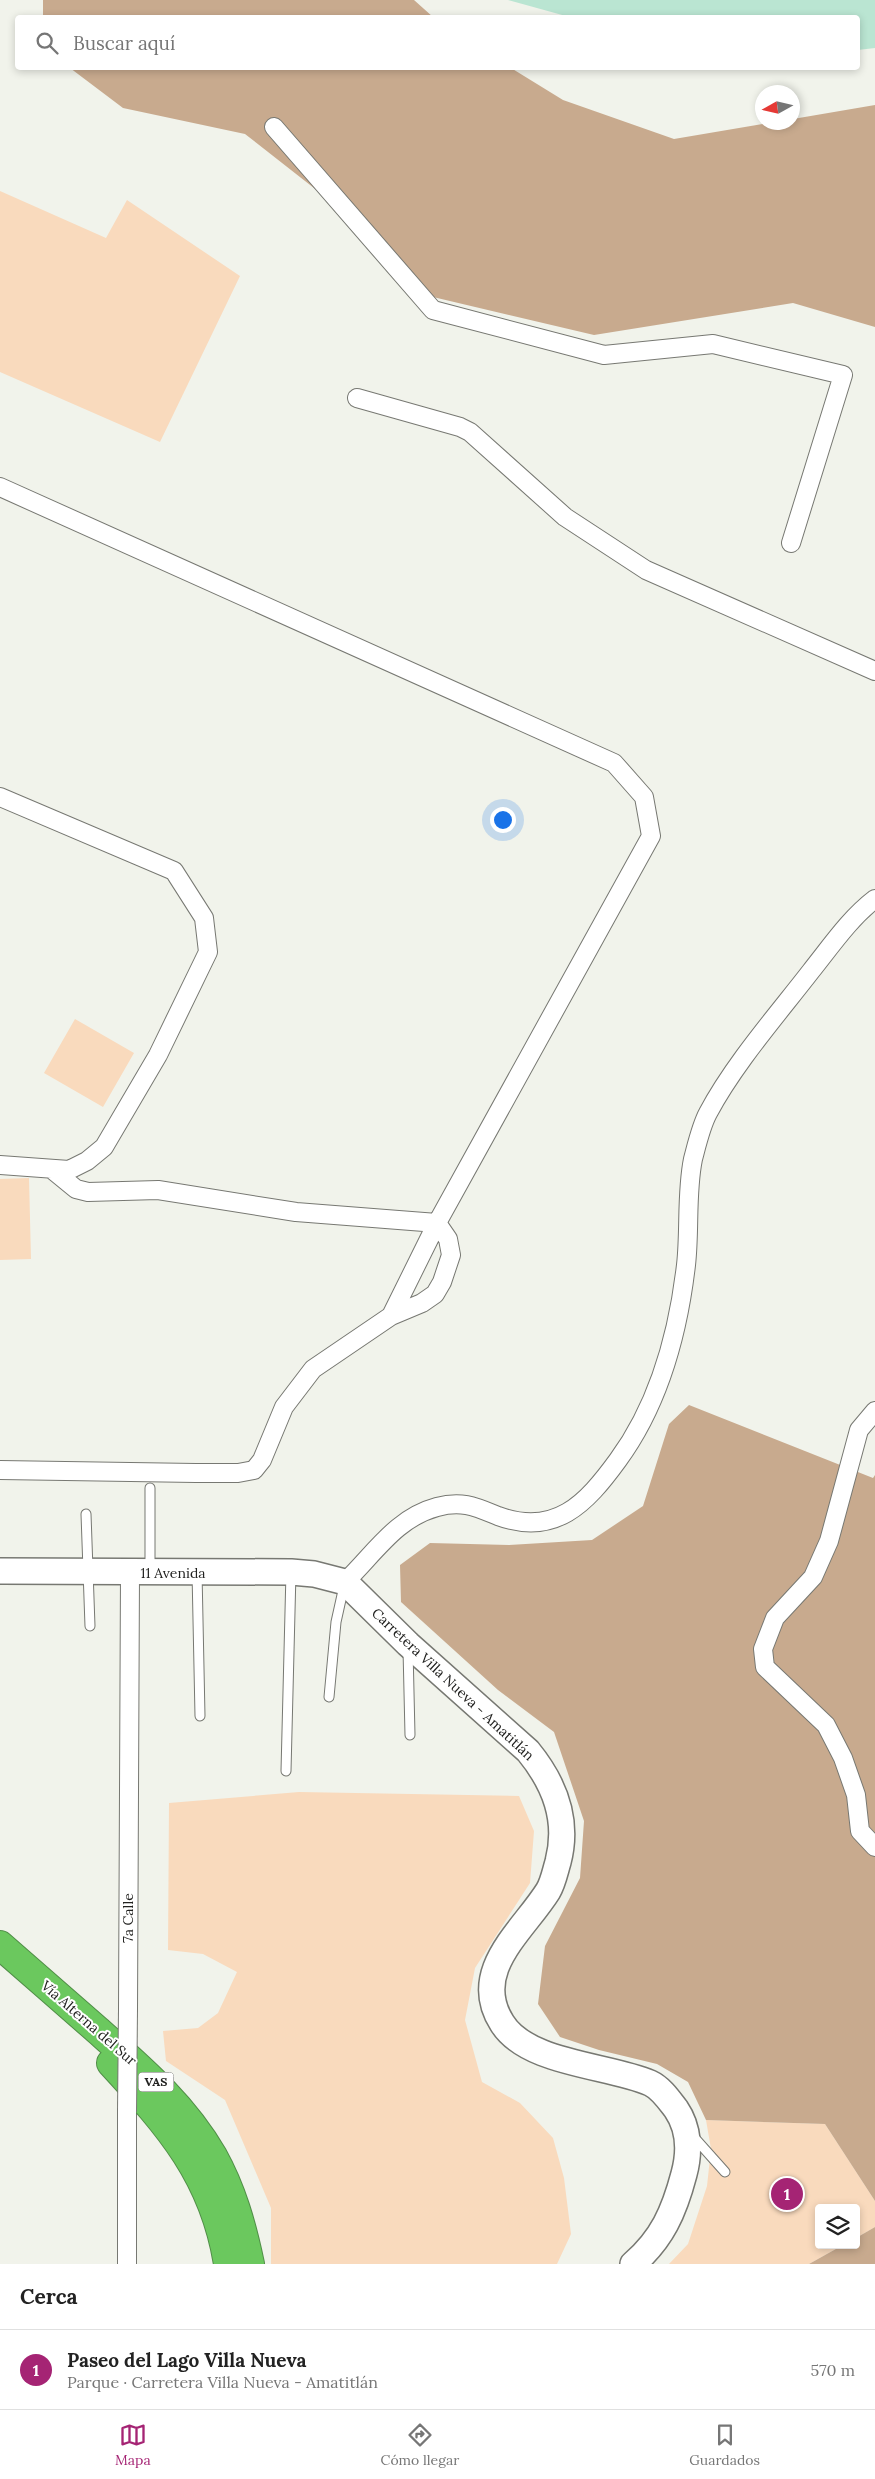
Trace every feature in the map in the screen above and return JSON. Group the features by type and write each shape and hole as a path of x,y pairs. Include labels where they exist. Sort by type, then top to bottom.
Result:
{"highway":[{"name":"Vía Alterna del Sur","path":"0,1945 154,2079 200,2135 224,2178 235,2203 250,2264"},
{"name":"Vía Alterna del Sur","path":"0,1968 110,2062 158,2114 185,2150 198,2172 221,2229 228,2264"}],"street":[{"path":"274,126 433,310 604,355 713,344 843,375 791,543"},
{"path":"357,398 460,427 470,432 566,517 646,570 875,671"},
{"path":"0,487 614,763 644,797 651,836 437,1223 391,1316"},
{"path":"0,797 174,871 204,918 208,952 158,1056 104,1147 87,1162 69,1170 54,1171 0,1165"},
{"path":"345,1582 367,1561 393,1530 405,1520 423,1512 439,1506 470,1504 515,1520 544,1523 568,1512 599,1485 639,1430 668,1355 686,1265 693,1161 707,1115 723,1088 784,1005 848,924 875,899"},
{"path":"54,1171 76,1189 88,1192 158,1190 296,1212 437,1223"},
{"path":"0,1470 238,1473 254,1470 262,1460 284,1407 313,1369 391,1316 422,1303 435,1294 442,1282 451,1255 448,1239 437,1223"},
{"path":"875,1411 859,1430 849,1462 842,1500 829,1541 813,1577 775,1618 763,1648 765,1667 826,1726 842,1758 856,1795 860,1831 875,1847"},
{"name":"11 Avenida","path":"0,1571 140,1573 291,1572 314,1574 345,1582"},
{"name":"7a Calle","path":"127,2264 128,2009 140,1573"},
{"name":"Carretera Villa Nueva - Amatitlán","path":"345,1582 408,1644 528,1751 548,1778 559,1805 562,1839 549,1890 499,1957 494,1973 494,2005 501,2023 510,2034 524,2044 550,2055 651,2083 667,2096 687,2129"},
{"path":"633,2264 651,2248 667,2224 679,2194 687,2164 687,2129"}],"lane":[{"path":"140,1573 150,1488"},
{"path":"86,1514 90,1626"},
{"path":"197,1572 200,1716"},
{"path":"286,1771 291,1572"},
{"path":"329,1697 336,1622 345,1582"},
{"path":"408,1644 410,1735"},
{"path":"687,2129 725,2172"}],"shaded area":[{"path":"43,0 414,0 431,15 43,15"},
{"path":"508,0 875,0 875,48 860,50 860,15 562,15"},
{"path":"73,70 514,70 563,100 674,139 755,125 755,130 800,130 800,118 875,105 875,327 793,303 594,335 433,297 342,210 245,134 123,108"},
{"path":"0,191 106,238 127,200 240,276 160,442 0,372"},
{"path":"75,1019 134,1053 103,1107 44,1073"},
{"path":"29,1178 31,1259 0,1260 0,1179"},
{"path":"689,1405 873,1478 875,1475 875,2201 825,2124 706,2120 688,2082 657,2064 599,2050 560,2037 538,2004 545,1946 580,1878 584,1821 554,1732 498,1690 401,1602 400,1565 430,1543 509,1545 592,1540 643,1506 669,1424"},
{"path":"299,1792 519,1796 534,1831 530,1883 475,1968 465,2020 482,2082 520,2103 553,2138 564,2178 571,2234 557,2264 271,2264 271,2208 225,2100 166,2061 163,2031 198,2028 218,2013 237,1972 203,1954 168,1950 169,1803"},
{"path":"706,2120 825,2124 875,2201 875,2227 860,2236 860,2204 815,2204 815,2249 836,2249 809,2264 669,2264 688,2244 707,2186 711,2149"},
{"path":"875,2227 875,2264 809,2264 836,2249 860,2249 860,2236"}],"place":[{"name":"Paseo del Lago Villa Nueva","path":"787,2194"}]}
